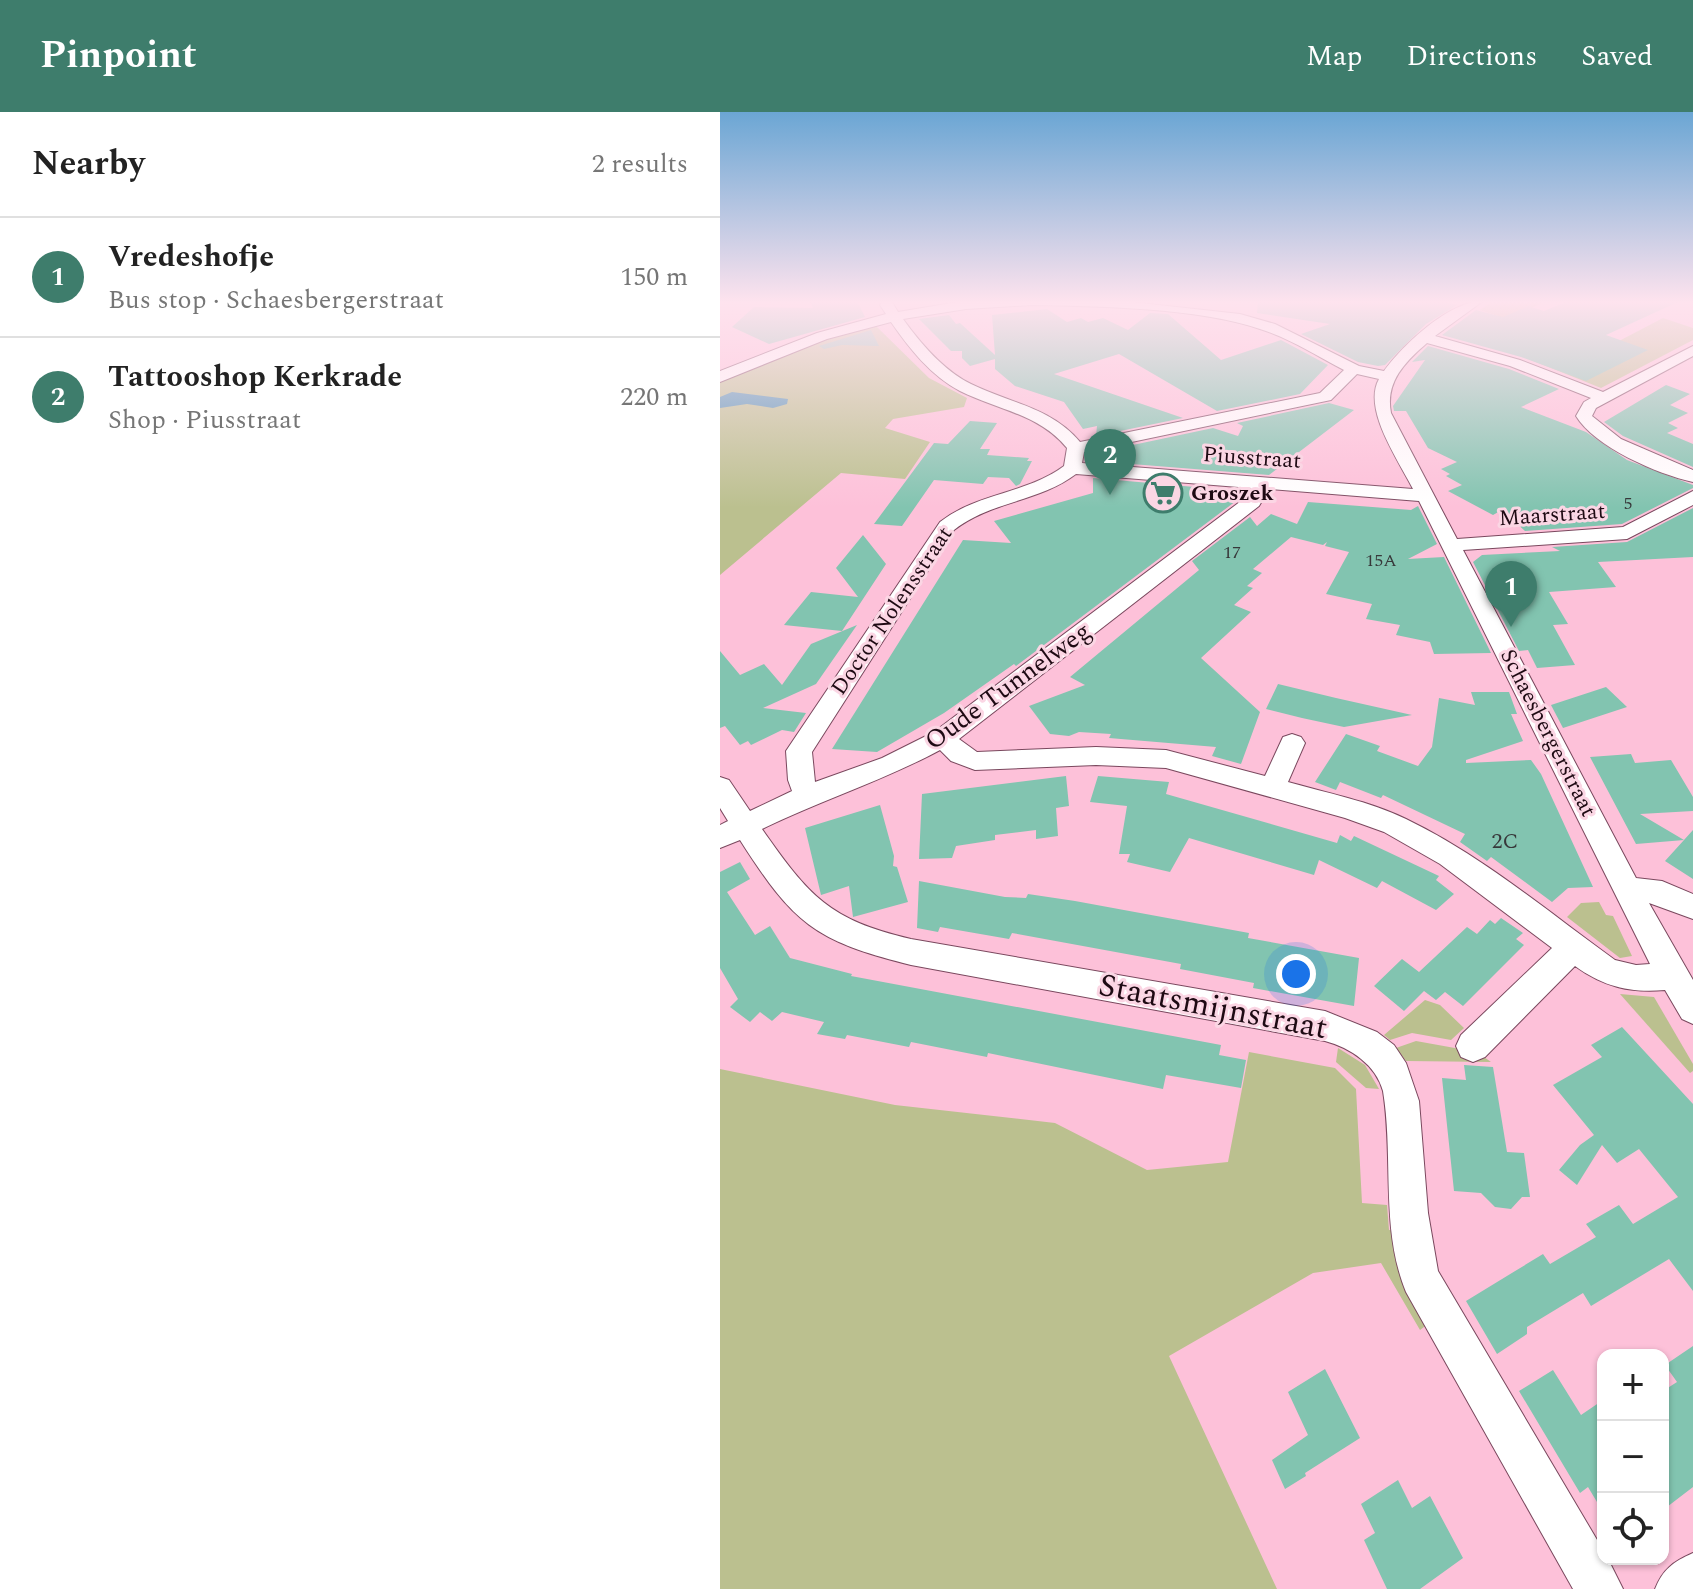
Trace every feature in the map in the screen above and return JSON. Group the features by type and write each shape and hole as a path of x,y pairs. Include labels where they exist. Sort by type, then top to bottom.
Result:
{"street":[{"path":"942,370 965,387 1052,422 1074,458 1325,397 1353,370"},
{"path":"1358,370 1388,377 1395,370"},
{"path":"1533,370 1604,398"},
{"path":"1656,370 1585,410 1588,426 1602,436 1693,477"},
{"name":"Schaesbergerstraat","path":"1388,377 1381,395 1383,413 1627,889 1693,1009"},
{"name":"Piusstraat","path":"1074,458 1261,482 1427,496"},
{"name":"Doctor Nolensstraat","path":"807,795 801,780 799,751 947,526 973,509 1048,487 1074,458"},
{"name":"Oude Tunnelweg","path":"733,831 807,795 891,765 943,738 1252,502 1260,492 1261,482"},
{"name":"Maarstraat","path":"1453,545 1613,536 1627,533 1693,497"},
{"path":"943,738 960,755 975,761 1096,756 1151,758 1194,765 1351,809 1424,841 1492,883 1606,971 1621,977 1651,979 1673,976"},
{"path":"1273,787 1292,743"},
{"name":"Staatsmijnstraat","path":"720,787 733,831 801,902 841,931 872,943 1325,1026 1355,1035 1376,1052 1393,1071 1401,1097 1409,1221 1420,1278 1599,1589"},
{"path":"1627,889 1662,893 1693,907"},
{"path":"1473,1046 1574,947"},
{"path":"1679,1589 1693,1577"}],"green space":[{"path":"742,370 921,370 929,378 967,398 964,407 893,419 885,428 930,442 905,479 841,473 720,575 720,380"},
{"path":"1556,370 1636,370 1601,388"},
{"path":"1599,902 1606,915 1613,916 1632,956 1620,958 1567,917 1581,903"},
{"path":"1620,994 1654,997 1693,1064 1693,1071 1690,1073"},
{"path":"1425,1000 1440,1005 1464,1028 1451,1040 1412,1033 1390,1040 1384,1035"},
{"path":"1416,1041 1477,1052 1491,1062 1406,1061 1396,1048"},
{"path":"1338,1048 1365,1065 1379,1089 1366,1088 1336,1062"},
{"path":"1249,1052 1335,1068 1356,1089 1362,1203 1387,1205 1389,1230 1398,1231 1428,1324 1420,1330 1381,1263 1313,1273 1169,1356 1277,1589 720,1589 720,1069 895,1105 1055,1123 1147,1170 1228,1162"}],"water":[{"path":"732,392 788,399 787,404 773,408 747,404 720,408 720,397"}],"building":[{"path":"996,370 1067,370 1054,374 1183,418 1096,436 1097,426 1083,429 1064,402 1015,386"},
{"path":"1146,370 1323,370 1300,394 1217,411"},
{"path":"1418,370 1511,370 1559,389 1521,407 1586,432 1627,460 1693,485 1693,488 1622,524 1525,531 1502,510 1493,515 1448,491 1462,485 1446,476 1450,474 1441,469 1457,462 1428,448 1406,411 1394,411 1393,406"},
{"path":"1556,370 1608,370 1586,381"},
{"path":"1666,385 1690,394 1670,405 1688,413 1668,423 1678,428 1667,433 1693,444 1693,467 1623,436 1604,422"},
{"path":"1329,403 1354,410 1269,475 1094,461 1095,453 1213,428 1238,436 1243,426 1237,423"},
{"path":"970,421 997,423 980,449 990,449 987,455 1029,458 1027,461 1032,461 1020,484 1016,486 1009,478 988,477 983,484 934,480 902,526 874,524 934,443 948,444"},
{"path":"1093,478 1195,487 1236,501 1016,666 1014,664 944,713 877,752 832,749 963,540 1011,543 994,521 1093,493"},
{"path":"1308,502 1411,510 1418,506 1437,544 1408,559 1444,557 1491,653 1434,654 1430,642 1396,635 1400,625 1366,619 1372,604 1326,594 1349,552 1325,546 1327,542 1323,545 1291,537 1253,569 1262,573 1247,586 1253,588 1234,605 1251,612 1201,658 1260,712 1241,764 1212,756 1216,747 1109,738 1111,734 1050,734 1029,706 1085,685 1070,677 1199,570 1192,561 1250,517 1257,526 1271,514 1297,524"},
{"path":"1693,508 1693,557 1598,562 1616,587 1549,592 1568,624 1553,625 1575,665 1537,668 1528,650 1519,651 1473,562 1482,555 1560,551 1552,547 1627,542"},
{"path":"863,535 886,564 842,631 784,625 811,592 858,597 836,568"},
{"path":"857,625 816,684 763,708 806,713 794,732 782,730 751,745 748,741 740,745 725,726 720,728 720,651 740,675 764,664 782,685 811,644"},
{"path":"1278,684 1412,715 1344,727 1266,709"},
{"path":"1606,687 1627,707 1563,728 1551,705"},
{"path":"1471,692 1509,692 1517,714 1511,714 1523,741 1466,760 1466,763 1531,760 1541,774 1593,887 1568,888 1552,902 1491,857 1487,861 1460,842 1465,834 1383,795 1381,798 1340,782 1336,790 1315,782 1346,734 1380,746 1377,751 1418,766 1432,747 1439,698 1475,705"},
{"path":"1631,754 1635,763 1671,760 1693,797 1693,811 1640,814 1684,840 1636,844 1590,757"},
{"path":"1066,776 1069,806 1056,808 1058,836 1036,839 1036,830 995,835 995,840 956,846 952,858 919,859 922,794"},
{"path":"1098,776 1169,782 1166,794 1337,843 1340,835 1351,841 1354,836 1439,876 1436,880 1454,894 1436,910 1382,881 1377,888 1319,860 1314,875 1189,838 1170,872 1127,862 1130,854 1119,854 1127,806 1090,802"},
{"path":"880,805 894,856 893,866 897,867 908,902 853,917 849,886 821,895 805,828"},
{"path":"1693,830 1693,879 1665,861"},
{"path":"740,862 750,879 727,892 755,935 770,926 790,958 851,976 1221,1045 1219,1055 1246,1060 1241,1088 1166,1075 1163,1089 988,1053 987,1057 911,1042 909,1047 847,1035 845,1039 817,1034 824,1022 782,1012 772,1021 760,1012 750,1022 730,1007 738,999 720,968 720,872"},
{"path":"919,881 1005,897 1026,898 1028,894 1075,901 1249,933 1248,938 1359,958 1354,1006 1253,988 1254,983 1180,969 1181,964 1012,933 1009,939 940,927 938,932 917,928"},
{"path":"1501,918 1523,933 1516,939 1524,945 1463,1006 1445,992 1436,1000 1424,991 1404,1011 1374,986 1402,959 1419,972 1467,927 1477,934 1490,920 1495,924"},
{"path":"1622,1027 1693,1104 1693,1291 1669,1259 1591,1306 1583,1293 1527,1327 1527,1334 1497,1354 1466,1301 1543,1254 1550,1264 1596,1237 1586,1224 1619,1205 1633,1224 1678,1197 1639,1149 1617,1163 1602,1145 1577,1185 1559,1170 1580,1145 1594,1135 1553,1085 1602,1057 1591,1045"},
{"path":"1464,1065 1493,1067 1507,1152 1524,1153 1530,1197 1522,1197 1511,1209 1495,1207 1481,1193 1454,1191 1442,1078 1466,1080"},
{"path":"1693,1346 1693,1487 1669,1505 1669,1387 1677,1382 1669,1371 1669,1362"},
{"path":"1325,1369 1360,1438 1285,1489 1272,1460 1308,1435 1288,1392"},
{"path":"1553,1370 1581,1415 1597,1404 1597,1502 1588,1487 1580,1493 1519,1391"},
{"path":"1398,1480 1412,1508 1430,1496 1463,1558 1420,1589 1387,1589 1364,1540 1375,1533 1361,1504"}],"place":[{"name":"Groszek","path":"1163,493"},
{"name":"Tattooshop Kerkrade","path":"1110,495"},
{"name":"Vredeshofje","path":"1511,627"}]}
